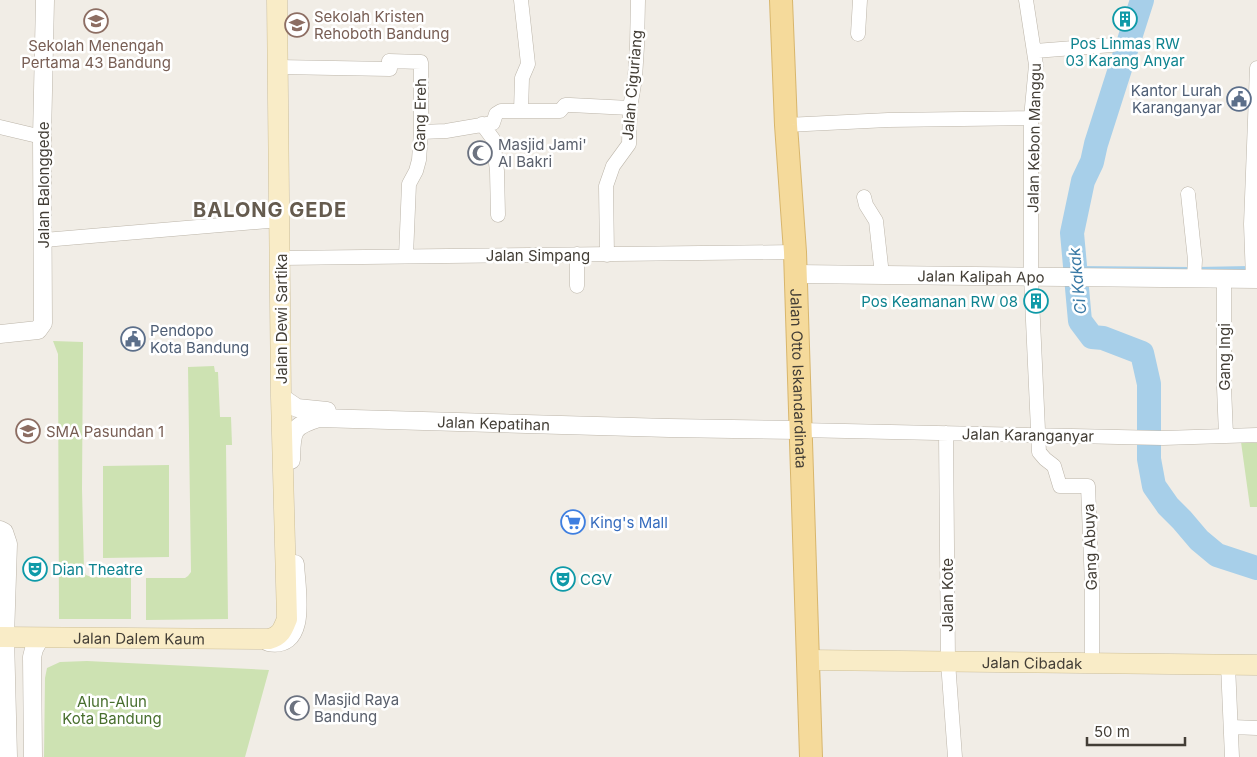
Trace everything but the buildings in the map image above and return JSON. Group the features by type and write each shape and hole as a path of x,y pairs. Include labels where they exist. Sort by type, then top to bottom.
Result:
{"main road":[{"name":"Jalan Dewi Sartika","path":"277,0 281,396 289,531 287,619 283,631 278,636"},
{"name":"Jalan Otto Iskandardinata","path":"781,0 786,125 795,263 811,757"},
{"name":"Jalan Dalem Kaum","path":"3,637 269,638 278,636"},
{"name":"Jalan Cibadak","path":"808,660 1257,665"}],"street":[{"name":"Jalan Balonggede","path":"0,334 38,330 43,323 42,137 46,0"},
{"path":"521,0 528,64 522,78 521,111"},
{"name":"Jalan Ciguriang","path":"607,254 606,186 613,166 629,144 630,108 635,78 638,0"},
{"path":"858,34 860,0"},
{"name":"Jalan Kebon Manggu","path":"1026,0 1036,65 1031,118 1031,277 1038,435"},
{"path":"1035,51 1112,45"},
{"name":"Gang Ereh","path":"278,67 390,69 389,61 421,62 419,160 409,184 406,256"},
{"path":"1254,273 1251,224 1257,68"},
{"path":"421,132 446,131 493,123 498,112 560,111 565,106 570,105 630,108"},
{"path":"786,125 888,120 1031,118"},
{"path":"482,124 493,139 497,171 498,215"},
{"path":"0,127 42,137"},
{"path":"1188,194 1195,270"},
{"path":"864,197 866,205 876,221 882,275"},
{"path":"44,240 280,220"},
{"path":"577,286 578,254"},
{"name":"Jalan Simpang","path":"281,258 607,254 795,263"},
{"name":"Jalan Kalipah Apo","path":"795,263 882,275 1090,277 1195,270 1224,279 1254,273"},
{"name":"Gang Ingi","path":"1224,279 1226,435"},
{"name":"Jalan Kepatihan","path":"281,396 297,408 309,410 633,422 785,425 799,422"},
{"name":"Jalan Kepatihan","path":"289,531 292,437 296,428 304,422 318,418 669,428 799,422"},
{"name":"Jalan Karanganyar","path":"799,422 946,433 1163,438 1226,435 1257,436"},
{"name":"Jalan Kote","path":"946,433 948,662 955,757"},
{"name":"Gang Abuya","path":"1038,435 1039,452 1044,460 1054,466 1060,486 1088,486 1092,585 1092,663"},
{"path":"0,530 4,532 8,544 3,637 8,757"},
{"name":"Jalan Dewi Sartika","path":"258,638 270,643 280,643 287,640 294,632 297,618 289,531"},
{"path":"32,757 32,657 40,638"},
{"path":"1228,665 1232,757"},
{"path":"1232,727 1257,728"}],"green space":[{"path":"53,341 83,342 82,489 84,570 86,575 91,577 131,578 131,619 59,619 58,354"},
{"path":"214,366 215,372 218,372 220,417 231,417 232,445 226,445 228,619 146,620 146,578 185,578 191,572 188,367"},
{"path":"1241,442 1257,443 1257,507 1250,507"},
{"path":"169,465 169,557 103,558 103,466"},
{"name":"Alun-Alun Kota Bandung","path":"87,661 269,670 245,757 44,757 45,678 47,668 60,662"}],"waterway":[{"name":"Ci Kakak","path":"1142,0 1092,162 1083,181 1072,233 1080,321 1092,337 1103,338 1142,353 1149,384 1149,459 1154,486 1168,506 1199,540 1217,555 1257,568"},
{"path":"1075,268 1190,269"},
{"path":"1197,269 1250,268"}],"place":[{"name":"Pos Linmas RW 03 Karang Anyar","path":"1125,19"},
{"name":"Sekolah Menengah Pertama 43 Bandung","path":"96,21"},
{"name":"Sekolah Kristen Rehoboth Bandung","path":"297,25"},
{"name":"Kantor Lurah Karanganyar","path":"1239,99"},
{"name":"Masjid Jami' Al Bakri","path":"480,153"},
{"name":"Pos Keamanan RW 08","path":"1036,301"},
{"name":"Pendopo Kota Bandung","path":"133,339"},
{"name":"SMA Pasundan 1","path":"28,431"},
{"name":"King's Mall","path":"573,522"},
{"name":"Dian Theatre","path":"35,569"},
{"name":"CGV","path":"563,579"},
{"name":"Masjid Raya Bandung","path":"297,708"}],"district":[{"name":"BALONG GEDE","path":"270,210"}]}
